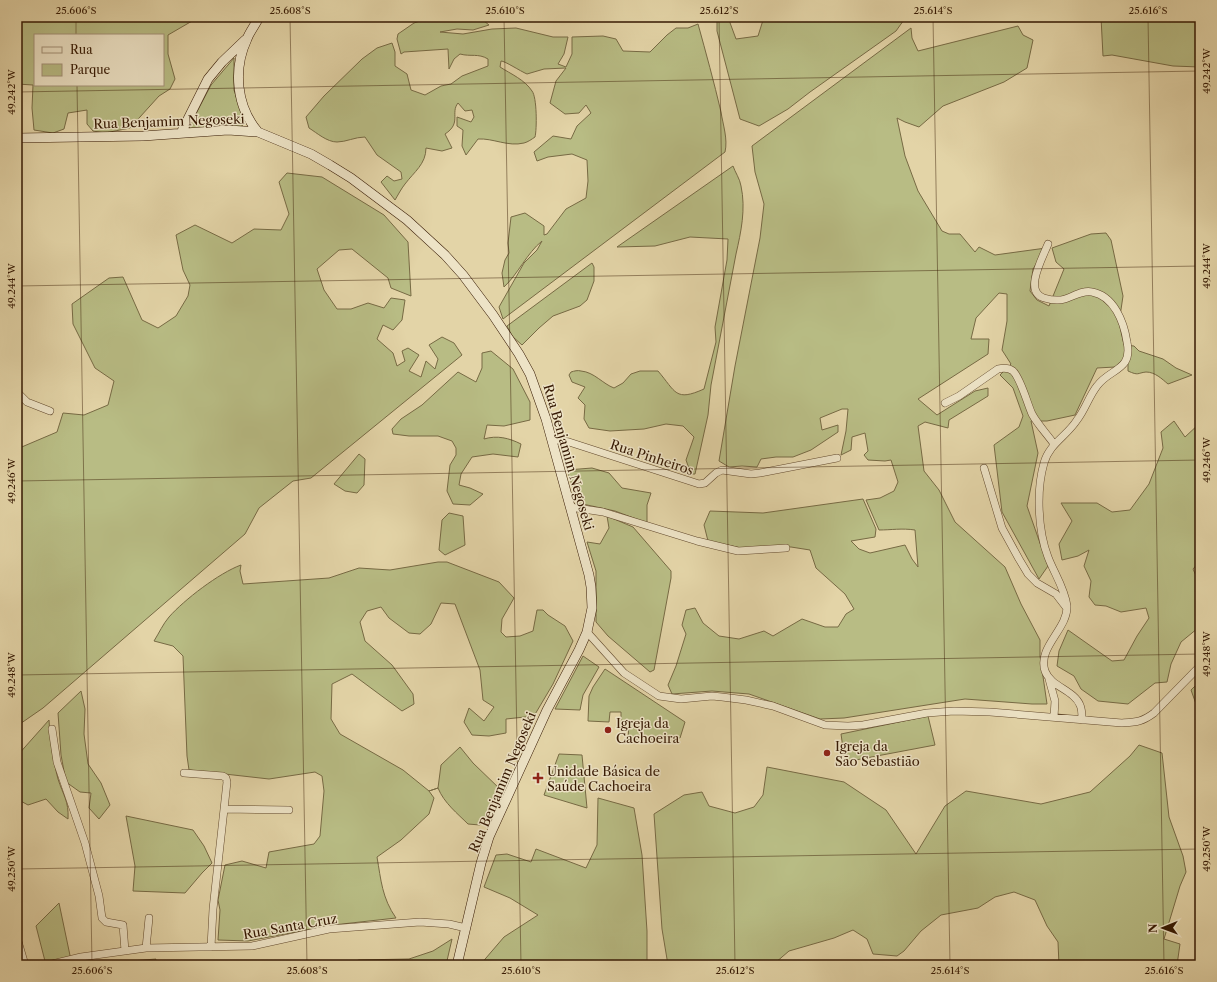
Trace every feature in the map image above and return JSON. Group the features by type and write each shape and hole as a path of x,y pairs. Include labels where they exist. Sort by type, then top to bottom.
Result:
{"main road":[{"path":"258,132 246,115 240,92 239,62 247,38 260,17"},
{"path":"181,133 208,79 222,62 247,38"},
{"name":"Rua Benjamim Negoseki","path":"17,138 143,136 228,130 258,132 311,154 351,178 407,220 445,255 479,296 519,354 530,374 552,439 591,587 592,608 587,632 579,650 547,710 490,837 481,863 457,965"}],"street":[{"path":"1048,244 1035,277 1035,292 1040,296 1055,300 1064,299 1082,293 1092,292 1100,295 1109,301 1119,315 1128,342 1127,360 1122,367 1098,384 1076,422 1048,452 1041,477 1040,515 1045,548 1063,591 1067,608 1062,623 1045,655 1045,670 1055,701 1054,717"},
{"path":"945,403 960,396 998,369 1009,369 1018,377 1032,414 1054,444"},
{"path":"17,392 27,402 50,411"},
{"name":"Rua Pinheiros","path":"552,439 569,442 699,484 704,483 722,470 751,474 837,458"},
{"path":"984,468 1002,528 1019,559 1028,574 1038,583 1056,594 1067,608"},
{"path":"570,507 603,512 697,541 738,551 786,548"},
{"path":"587,632 624,673 659,696 680,699 722,696 746,700 784,710 816,723 836,726 863,725 939,711 990,712 1122,723 1136,722 1145,719 1154,713 1200,666"},
{"path":"1048,676 1054,683 1076,699 1080,705 1082,720"},
{"path":"52,729 57,762 85,844 102,918 106,922 123,925 125,951"},
{"path":"184,773 223,776 226,778 227,786 225,809 211,947"},
{"path":"225,809 289,810"},
{"path":"146,948 149,918"},
{"name":"Rua Santa Cruz","path":"48,965 81,957 146,948 252,946 329,929 400,923 434,922 466,928"},
{"path":"17,938 25,965"}],"green space":[{"path":"17,17 199,17 168,35 168,54 175,79 170,89 159,96 130,128 105,133 93,131 87,124 87,110 68,113 64,129 53,133 34,130 32,108 33,85 17,84"},
{"path":"432,17 483,17 484,21 489,25 473,30 457,29 440,32 463,34 492,29 516,28 553,37 568,37 564,54 558,64 566,67 572,54 572,37 603,36 616,39 623,51 650,52 676,28 688,28 698,24 721,112 726,137 725,152 503,319 499,307 524,263 537,250 542,241 532,251 504,287 502,273 505,260 509,253 508,243 511,217 525,213 544,226 544,235 547,234 566,209 586,198 588,181 587,160 572,154 548,157 537,161 534,152 553,136 571,139 577,126 591,113 586,105 579,113 565,114 550,103 556,81 566,68 544,69 527,74 501,61 500,67 522,80 534,94 536,113 535,137 525,143 518,144 478,139 466,155 462,146 463,130 457,126 457,117 471,122 474,117 472,110 465,111 458,103 455,111 453,126 445,134 452,148 442,151 426,148 422,163 395,200 381,182 387,176 394,181 402,179 401,172 377,155 365,137 340,142 330,141 309,128 306,117 324,96 362,59 377,48 392,43 395,52 395,66 407,74 411,90 425,95 441,86 451,84 462,76 488,66 488,59 484,57 460,54 454,59 449,69 448,49 404,52 401,54 397,39 398,34 414,23"},
{"path":"717,17 725,17 729,20 736,39 758,36 764,17 906,17 896,31 788,109 759,126 740,119 717,31"},
{"path":"1101,17 1200,17 1200,67 1173,66 1112,55 1103,56"},
{"path":"1018,26 1023,35 1033,40 1027,68 1004,82 943,106 919,127 897,118 905,156 918,191 942,231 949,234 960,234 975,252 979,247 995,255 1046,248 1033,269 1030,291 1037,300 1049,306 1064,269 1056,262 1052,248 1091,234 1106,233 1111,240 1123,296 1119,323 1124,345 1134,346 1139,351 1163,359 1176,368 1192,375 1168,384 1152,373 1146,372 1136,374 1128,371 1128,364 1121,361 1115,367 1097,368 1075,415 1047,421 1031,421 1038,453 1027,506 1048,566 1039,579 1002,512 994,445 1019,427 1023,416 1013,388 1000,375 1011,364 1002,350 1007,321 1007,294 999,293 976,318 971,339 989,339 988,354 918,399 937,415 975,391 988,388 988,396 949,420 948,428 925,422 918,426 924,471 939,490 955,522 1005,567 1021,604 1040,640 1040,656 1047,704 965,699 844,718 820,719 749,694 712,691 672,694 668,685 676,666 686,634 682,625 686,610 695,608 703,623 719,636 739,639 764,631 773,636 802,619 825,627 838,627 846,614 854,609 845,594 816,568 810,550 791,547 746,549 708,541 704,525 710,511 763,513 863,499 876,529 875,537 851,541 859,549 870,553 905,545 918,567 915,530 879,530 866,500 880,498 894,491 898,482 891,460 868,460 864,455 868,451 865,433 852,437 851,450 841,455 846,431 848,409 842,409 820,418 822,430 838,425 838,432 811,450 793,457 761,459 757,467 729,467 719,461 735,366 760,238 764,204 755,172 752,146 911,28 912,38 918,51"},
{"path":"234,58 234,90 244,121 243,125 240,127 209,124 203,129 188,129 211,85"},
{"path":"733,166 741,186 743,212 741,229 711,385 708,415 695,474 691,474 686,460 694,437 683,426 666,424 644,429 610,431 589,428 584,419 585,405 578,398 585,387 572,382 569,375 571,372 575,371 586,372 614,388 623,383 631,374 640,371 658,371 673,389 681,395 687,395 704,389 716,342 715,327 727,260 728,239 690,237 655,246 617,247"},
{"path":"287,173 322,177 384,215 408,242 411,296 391,288 388,278 352,249 339,250 317,269 324,290 337,309 351,309 368,303 384,308 391,298 405,300 402,320 393,330 383,325 377,339 393,353 397,366 405,361 402,351 408,348 419,355 409,371 421,377 426,361 435,369 438,359 429,345 442,337 454,343 462,355 311,478 293,481 259,508 245,534 43,708 17,726 17,449 57,432 63,413 84,415 108,405 114,381 95,368 73,324 72,304 109,278 123,277 142,320 158,328 176,316 188,296 190,285 183,270 176,235 195,225 232,243 254,229 281,230 289,214 279,182"},
{"path":"592,263 594,267 594,281 587,300 580,306 553,316 522,345 512,336 507,326"},
{"path":"491,351 513,369 530,402 530,420 504,426 487,425 484,439 494,437 503,438 521,444 518,457 493,454 472,457 461,474 459,485 483,494 470,505 453,504 447,491 450,465 456,455 456,448 452,441 438,436 409,436 393,434 392,429 401,419 422,405 458,372 476,382 482,368 482,353"},
{"path":"1174,421 1185,437 1200,423 1200,561 1193,569 1200,585 1200,622 1198,628 1181,642 1171,664 1167,682 1155,683 1128,704 1098,701 1081,689 1074,676 1057,666 1059,651 1068,630 1112,661 1124,660 1149,618 1146,608 1121,612 1106,606 1095,605 1089,597 1091,581 1084,566 1089,550 1078,556 1062,560 1059,544 1072,521 1061,503 1097,503 1112,512 1130,510 1149,484 1163,448 1161,432"},
{"path":"359,454 365,459 364,485 357,493 345,491 334,484"},
{"path":"592,468 609,473 622,488 651,493 647,505 647,523 615,511 578,503 567,470"},
{"path":"449,513 463,516 465,545 445,555 439,550 442,520"},
{"path":"607,516 633,527 671,571 654,670 650,672 608,636 596,622 596,571 587,542 600,544 609,528"},
{"path":"438,562 447,562 499,582 514,598 502,619 501,632 506,637 520,636 533,631 537,610 543,610 565,626 573,641 553,684 534,716 506,719 506,733 489,736 472,735 464,722 469,708 484,721 494,707 483,700 480,670 455,604 441,603 431,624 420,634 409,633 389,618 381,607 367,611 360,622 365,641 392,665 413,694 414,704 402,711 352,674 332,684 331,719 340,734 403,770 429,791 434,798 429,814 401,840 377,857 385,896 391,911 396,918 333,925 248,941 218,940 220,910 218,900 225,865 242,861 266,868 269,852 314,844 320,836 324,791 322,776 315,772 269,779 189,770 187,756 183,656 173,646 154,641 175,610 213,580 241,565 240,571 243,584 329,578 359,568 390,570"},
{"path":"583,656 599,667 583,695 580,710 555,709"},
{"path":"605,669 685,722 680,738 628,740 629,722 621,722 621,712 610,712 609,722 588,721 589,696"},
{"path":"1200,681 1200,715 1191,690"},
{"path":"81,691 85,709 84,734 88,764 101,783 110,805 99,819 89,808 91,793 80,792 66,782 61,755 58,713"},
{"path":"928,716 935,745 845,762 841,734"},
{"path":"49,720 53,757 58,779 67,803 68,819 58,812 46,799 28,805 17,799 17,756"},
{"path":"1139,745 1162,753 1169,817 1183,856 1186,872 1180,886 1164,939 1180,944 1177,965 1059,965 1058,942 1047,926 1035,900 1014,892 995,897 978,908 941,915 921,931 904,951 897,956 873,954 867,939 853,930 834,938 789,951 775,963 777,965 668,965 662,929 654,814 684,795 702,792 709,806 735,813 754,807 763,795 767,767 844,782 886,810 916,854 945,806 966,791 1041,804 1090,792 1130,756"},
{"path":"460,747 473,763 501,790 490,811 480,825 468,824 447,803 438,788 441,765"},
{"path":"559,754 582,755 587,808 544,795"},
{"path":"598,798 634,808 642,855 647,931 647,965 480,965 504,937 538,915 510,898 484,887 496,855 507,854 531,862 536,849 586,868 597,845"},
{"path":"126,816 193,830 204,846 212,863 185,893 133,891 135,866"},
{"path":"59,903 72,965 46,965 36,926"},
{"path":"452,939 446,965 341,965 359,960 409,959 433,951"},
{"path":"156,959 154,965 81,965"}],"place":[{"name":"Igreja da Cachoeira","path":"608,730"},
{"name":"Igreja da São Sebastião","path":"827,753"},
{"name":"Unidade Básica de Saúde Cachoeira","path":"538,778"}]}
